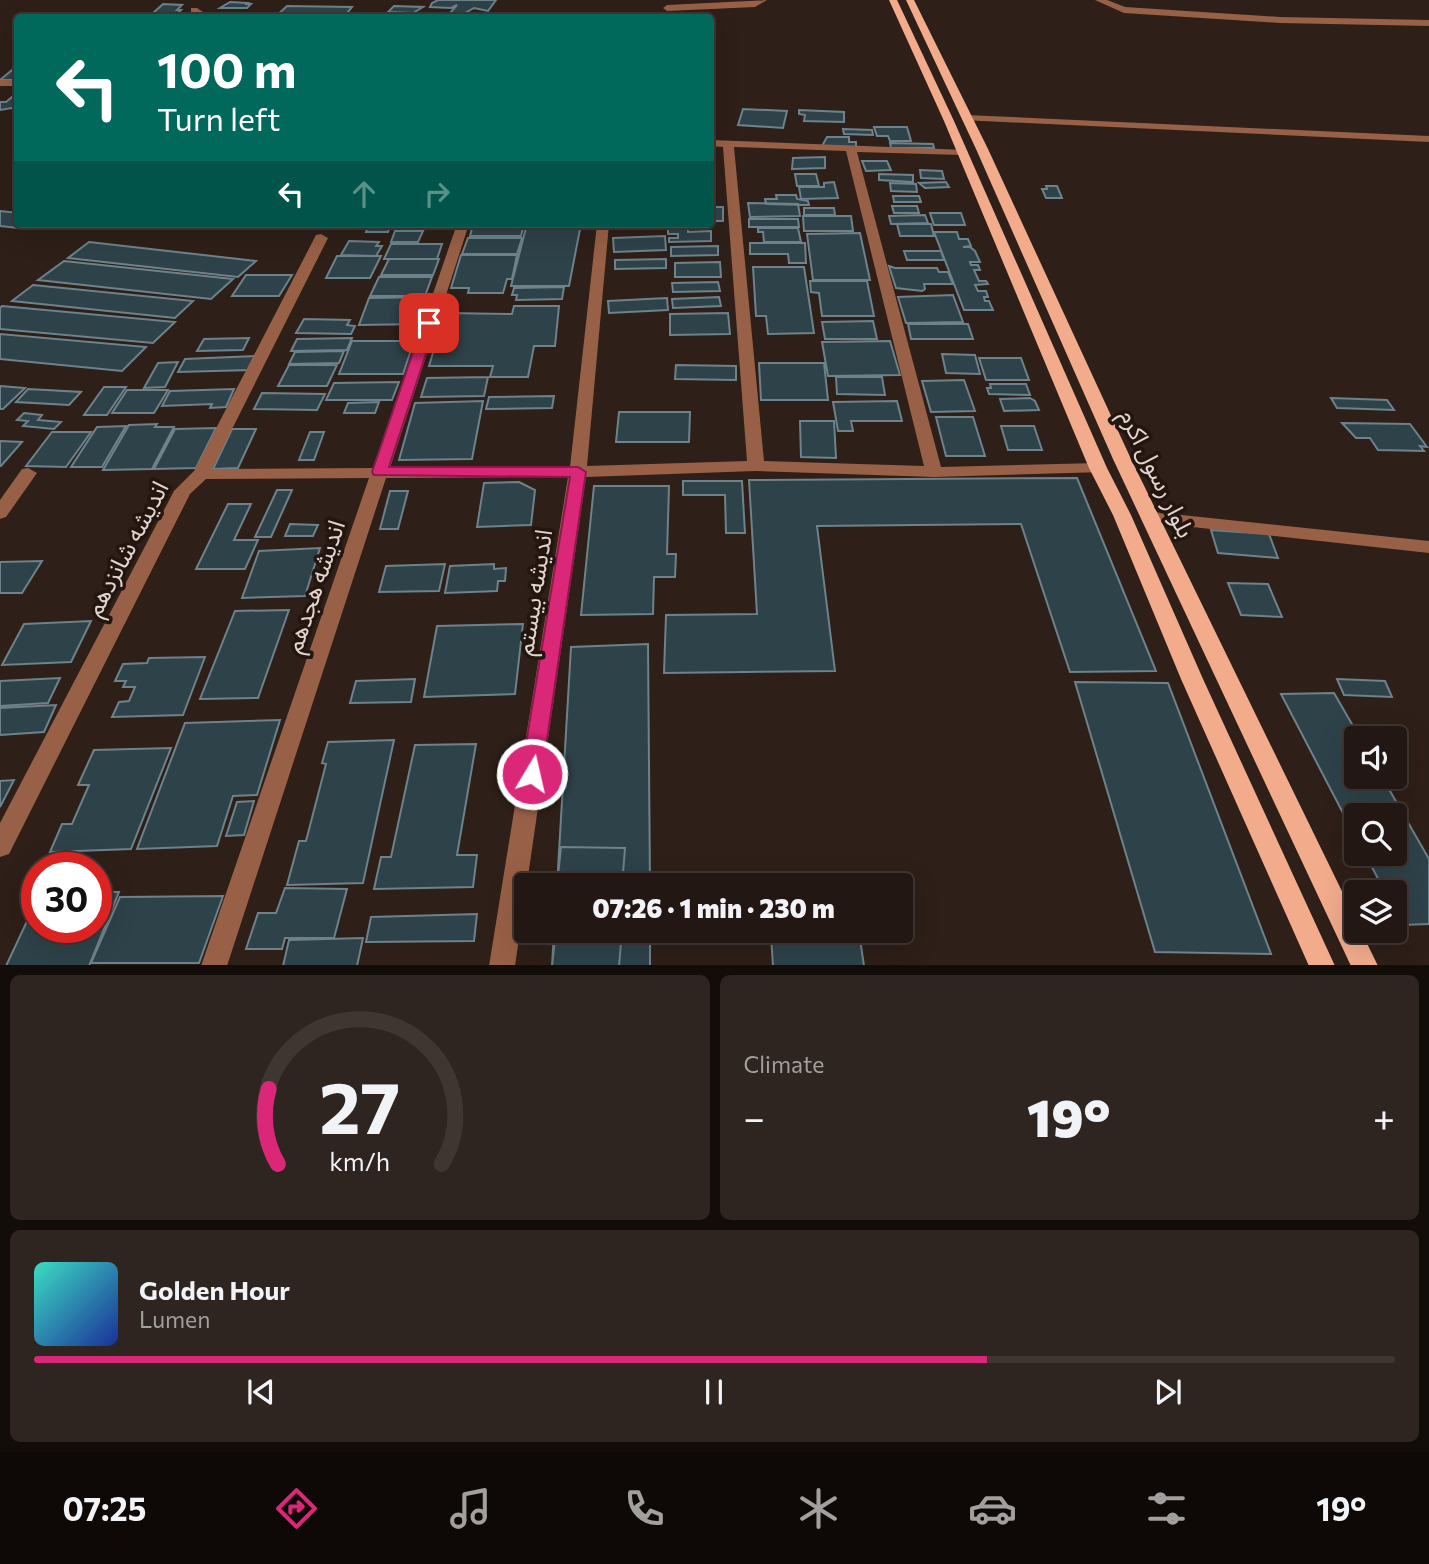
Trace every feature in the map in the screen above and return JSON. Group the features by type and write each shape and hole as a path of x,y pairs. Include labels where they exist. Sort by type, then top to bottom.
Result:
{"main road":[{"name":"بلوار رسول اکرم","path":"893,0 962,152 1098,468 1122,514 1192,679 1322,965"},
{"name":"بلوار رسول اکرم","path":"911,0 1122,459 1153,518 1365,965"}],"street":[{"path":"666,8 755,4 763,0"},
{"path":"1099,0 1124,10 1280,20 1429,23"},
{"path":"194,10 201,14"},
{"path":"967,118 1429,139"},
{"path":"714,143 962,152"},
{"path":"728,144 756,466"},
{"path":"851,149 934,472"},
{"name":"اندیشه هجدهم","path":"214,965 462,228"},
{"name":"اندیشه بیستم","path":"502,965 578,472 603,228"},
{"name":"اندیشه شانزدهم","path":"0,847 183,491 201,474 321,238"},
{"path":"201,474 578,472 756,466 934,472 1098,468"},
{"path":"0,513 28,473"},
{"path":"1153,518 1429,547"}],"building":[{"path":"438,0 496,0 488,11 474,8 465,13 450,13 457,5 451,8 430,7"},
{"path":"230,2 251,4 247,8 220,8"},
{"path":"163,4 182,5 177,10 181,10 178,13 153,13"},
{"path":"287,6 352,7 346,14 278,14"},
{"path":"394,6 423,7 413,13 388,12"},
{"path":"14,68 14,79 0,80"},
{"path":"14,95 14,108 0,110 0,102 6,102"},
{"path":"743,109 787,111 783,128 738,125"},
{"path":"799,110 844,112 844,122 804,121 805,115 799,114"},
{"path":"874,127 907,127 911,141 890,141 888,136 877,136"},
{"path":"843,129 872,130 873,135 844,134"},
{"path":"827,137 849,137 849,142 856,142 856,147 822,146"},
{"path":"890,143 933,144 934,148 891,148"},
{"path":"825,157 825,168 792,169 793,158"},
{"path":"862,161 887,161 891,170 866,171"},
{"path":"920,170 942,171 944,179 921,178"},
{"path":"795,174 816,174 819,186 797,186"},
{"path":"879,174 913,175 913,182 879,180"},
{"path":"834,182 838,198 801,199 799,187 824,187 824,183"},
{"path":"946,182 949,187 925,188 919,183"},
{"path":"890,183 916,184 917,192 891,191"},
{"path":"1046,186 1057,186 1062,198 1046,198 1042,189 1047,189"},
{"path":"776,195 796,195 797,199 808,201 809,205 766,204 765,199 777,199"},
{"path":"893,196 919,196 921,202 894,202"},
{"path":"748,203 798,204 800,216 750,217"},
{"path":"892,206 917,206 919,213 894,213"},
{"path":"714,207 723,207 723,221 714,221"},
{"path":"804,208 834,208 835,215 804,215"},
{"path":"0,211 14,213 14,228 0,226"},
{"path":"930,213 961,213 965,225 934,225"},
{"path":"925,215 928,223 891,224 889,216"},
{"path":"803,216 851,216 853,231 804,231"},
{"path":"749,219 798,219 799,227 749,227"},
{"path":"897,224 931,224 934,236 900,236"},
{"path":"368,228 389,228 388,232 366,232"},
{"path":"472,228 523,228 521,236 470,236"},
{"path":"526,228 580,228 569,286 511,286"},
{"path":"668,228 688,228 688,232 711,231 711,241 669,242 669,238 678,238 678,234 668,234"},
{"path":"758,228 798,228 801,242 764,242 763,232 758,232"},
{"path":"395,231 423,231 418,242 391,242"},
{"path":"934,232 957,232 959,239 968,239 971,246 963,247 970,247 975,251 980,262 970,262 971,265 978,265 980,270 974,270 979,281 986,281 988,284 975,285 978,291 986,291 988,297 984,297 985,301 989,301 993,310 964,310"},
{"path":"860,233 870,280 813,280 807,234"},
{"path":"665,236 666,250 614,252 613,238"},
{"path":"468,238 522,238 517,254 462,254"},
{"path":"349,241 379,242 376,246 382,246 376,256 341,255"},
{"path":"89,242 256,261 238,277 68,258"},
{"path":"750,243 805,243 806,263 789,263 788,254 750,254"},
{"path":"391,244 442,244 437,259 384,259"},
{"path":"718,246 718,255 671,256 671,247"},
{"path":"904,251 941,251 944,260 907,260"},
{"path":"461,255 517,255 512,279 507,279 503,293 468,293 469,288 451,288"},
{"path":"337,256 381,256 370,278 326,278"},
{"path":"389,259 439,259 433,275 381,275"},
{"path":"666,259 666,268 615,269 615,260"},
{"path":"64,261 233,279 211,299 38,280"},
{"path":"720,262 721,277 675,277 675,263"},
{"path":"889,266 937,268 939,272 948,272 953,284 924,284 925,289 922,291 896,288"},
{"path":"753,267 804,267 814,333 768,334 766,316 756,316"},
{"path":"246,275 292,275 279,296 232,296"},
{"path":"379,277 432,277 425,296 370,296"},
{"path":"810,281 867,281 874,316 822,316 819,293 811,292"},
{"path":"718,282 720,291 673,292 672,283"},
{"path":"33,285 193,301 175,318 12,301"},
{"path":"564,287 562,299 516,300 517,295 512,295 514,288"},
{"path":"953,295 963,322 906,323 898,297"},
{"path":"429,297 421,324 359,325 369,298"},
{"path":"719,297 721,306 673,308 672,299"},
{"path":"667,298 668,310 609,313 608,301"},
{"path":"2,306 175,322 153,343 0,329"},
{"path":"514,306 559,306 555,346 534,346 528,377 490,377 493,366 429,366 445,313 512,314"},
{"path":"728,313 730,334 670,335 670,314"},
{"path":"304,319 350,320 347,325 355,326 351,334 296,333"},
{"path":"873,321 877,339 825,339 822,322"},
{"path":"908,324 968,324 973,339 911,339"},
{"path":"0,334 146,347 122,371 0,359"},
{"path":"249,338 243,350 197,351 204,339"},
{"path":"352,338 347,350 291,351 297,339"},
{"path":"352,341 414,341 403,374 339,374"},
{"path":"890,341 900,375 828,376 822,342"},
{"path":"344,351 339,363 289,364 295,352"},
{"path":"942,354 975,355 980,374 946,373"},
{"path":"257,356 251,370 178,372 185,359"},
{"path":"979,358 1021,358 1029,380 986,380"},
{"path":"178,362 165,387 144,388 158,363"},
{"path":"759,363 824,363 828,400 761,400"},
{"path":"289,365 337,365 327,386 278,386"},
{"path":"676,365 736,366 736,380 675,379"},
{"path":"488,377 484,396 421,397 427,378"},
{"path":"836,377 882,377 885,395 837,394"},
{"path":"964,380 975,411 931,412 922,381"},
{"path":"399,382 392,400 326,400 334,383"},
{"path":"990,384 1026,384 1030,395 989,394 987,388 991,388"},
{"path":"0,386 25,388 0,409"},
{"path":"104,387 126,387 107,415 84,415"},
{"path":"28,389 81,392 69,405 16,402"},
{"path":"234,389 226,407 210,408 212,404 162,406 170,391"},
{"path":"127,390 168,390 154,413 112,413"},
{"path":"262,393 325,394 317,410 254,409"},
{"path":"554,396 552,408 486,409 489,397"},
{"path":"1030,398 1035,401 1039,410 1004,411 1000,399"},
{"path":"1331,398 1387,400 1394,410 1337,408"},
{"path":"483,401 472,459 399,460 415,403"},
{"path":"897,401 902,421 851,421 853,431 838,431 833,402"},
{"path":"379,402 375,413 344,413 348,403"},
{"path":"619,412 690,412 689,442 616,442"},
{"path":"24,413 42,415 38,420 61,422 54,429 23,426 28,421 17,420"},
{"path":"936,417 973,417 985,456 946,456"},
{"path":"800,421 834,421 836,458 801,457"},
{"path":"1342,423 1410,424 1427,447 1420,446 1424,451 1378,450 1370,438 1356,438"},
{"path":"157,424 155,427 174,427 152,469 103,470 129,425"},
{"path":"126,426 102,467 71,467 97,427"},
{"path":"1001,426 1034,426 1042,450 1008,450"},
{"path":"216,428 196,468 154,469 175,429"},
{"path":"232,429 256,429 238,468 213,469"},
{"path":"52,432 91,432 66,467 26,466"},
{"path":"310,432 324,432 314,460 299,460"},
{"path":"0,441 22,442 1,466 0,466"},
{"path":"1077,478 1156,671 1070,672 1021,524 817,526 835,671 664,673 666,615 757,614 749,480"},
{"path":"683,481 742,481 745,533 726,533 725,495 683,495"},
{"path":"519,482 535,490 531,525 477,527 484,483"},
{"path":"594,486 669,486 667,554 676,554 675,577 654,577 653,614 581,615"},
{"path":"277,490 292,490 271,537 255,537"},
{"path":"390,491 408,491 398,529 380,529"},
{"path":"228,504 251,504 234,540 258,540 245,569 196,569"},
{"path":"290,524 318,525 313,536 285,536"},
{"path":"1211,530 1269,534 1278,558 1218,553"},
{"path":"320,548 305,596 242,598 259,551"},
{"path":"42,561 22,593 0,593 0,562"},
{"path":"445,564 439,591 379,592 386,566"},
{"path":"494,564 494,569 506,568 505,581 498,581 497,591 445,593 450,566"},
{"path":"1228,583 1268,584 1282,617 1241,615"},
{"path":"289,610 258,698 200,699 235,611"},
{"path":"91,621 71,662 2,665 24,624"},
{"path":"523,624 515,694 424,697 437,626"},
{"path":"648,644 650,873 558,873 571,647"},
{"path":"205,657 183,715 112,717 119,702 129,701 135,687 123,687 126,681 115,681 123,664 147,663 149,658"},
{"path":"60,678 48,703 0,706 0,681"},
{"path":"415,679 411,702 350,703 356,681"},
{"path":"1337,679 1385,681 1392,697 1344,695"},
{"path":"1075,682 1168,683 1271,954 1155,952"},
{"path":"1334,693 1353,726 1344,726 1344,789 1389,789 1397,803 1344,803 1344,815 1281,694"},
{"path":"56,705 44,732 0,735 0,708"},
{"path":"280,720 257,795 233,796 217,846 137,849 185,723"},
{"path":"394,740 363,883 287,885 299,841 306,841 326,764 322,763 328,742"},
{"path":"476,744 457,855 477,855 473,887 374,889 381,857 391,857 415,745"},
{"path":"171,748 131,849 50,852 62,824 72,824 89,785 78,785 94,750"},
{"path":"14,780 0,807 0,781"},
{"path":"254,801 244,835 226,836 237,802"},
{"path":"1407,821 1429,859 1429,924 1407,925 1407,880 1379,880 1371,866 1407,866"},
{"path":"561,847 625,848 623,873 558,873"},
{"path":"285,888 347,889 334,938 285,938 282,949 246,949 258,913 276,913"},
{"path":"112,892 119,892 112,909"},
{"path":"223,896 199,963 91,963 100,943 112,943 112,915 120,897"},
{"path":"477,914 474,941 366,942 371,917"},
{"path":"21,934 21,943 98,943 89,965 6,965"},
{"path":"363,938 357,965 283,965 289,940"},
{"path":"553,943 650,943 650,965 552,965"},
{"path":"555,943 621,943 619,965 552,965"},
{"path":"771,943 861,943 864,965 773,965"}],"route":[{"path":"429,323 380,472 578,472 532,774"}]}
